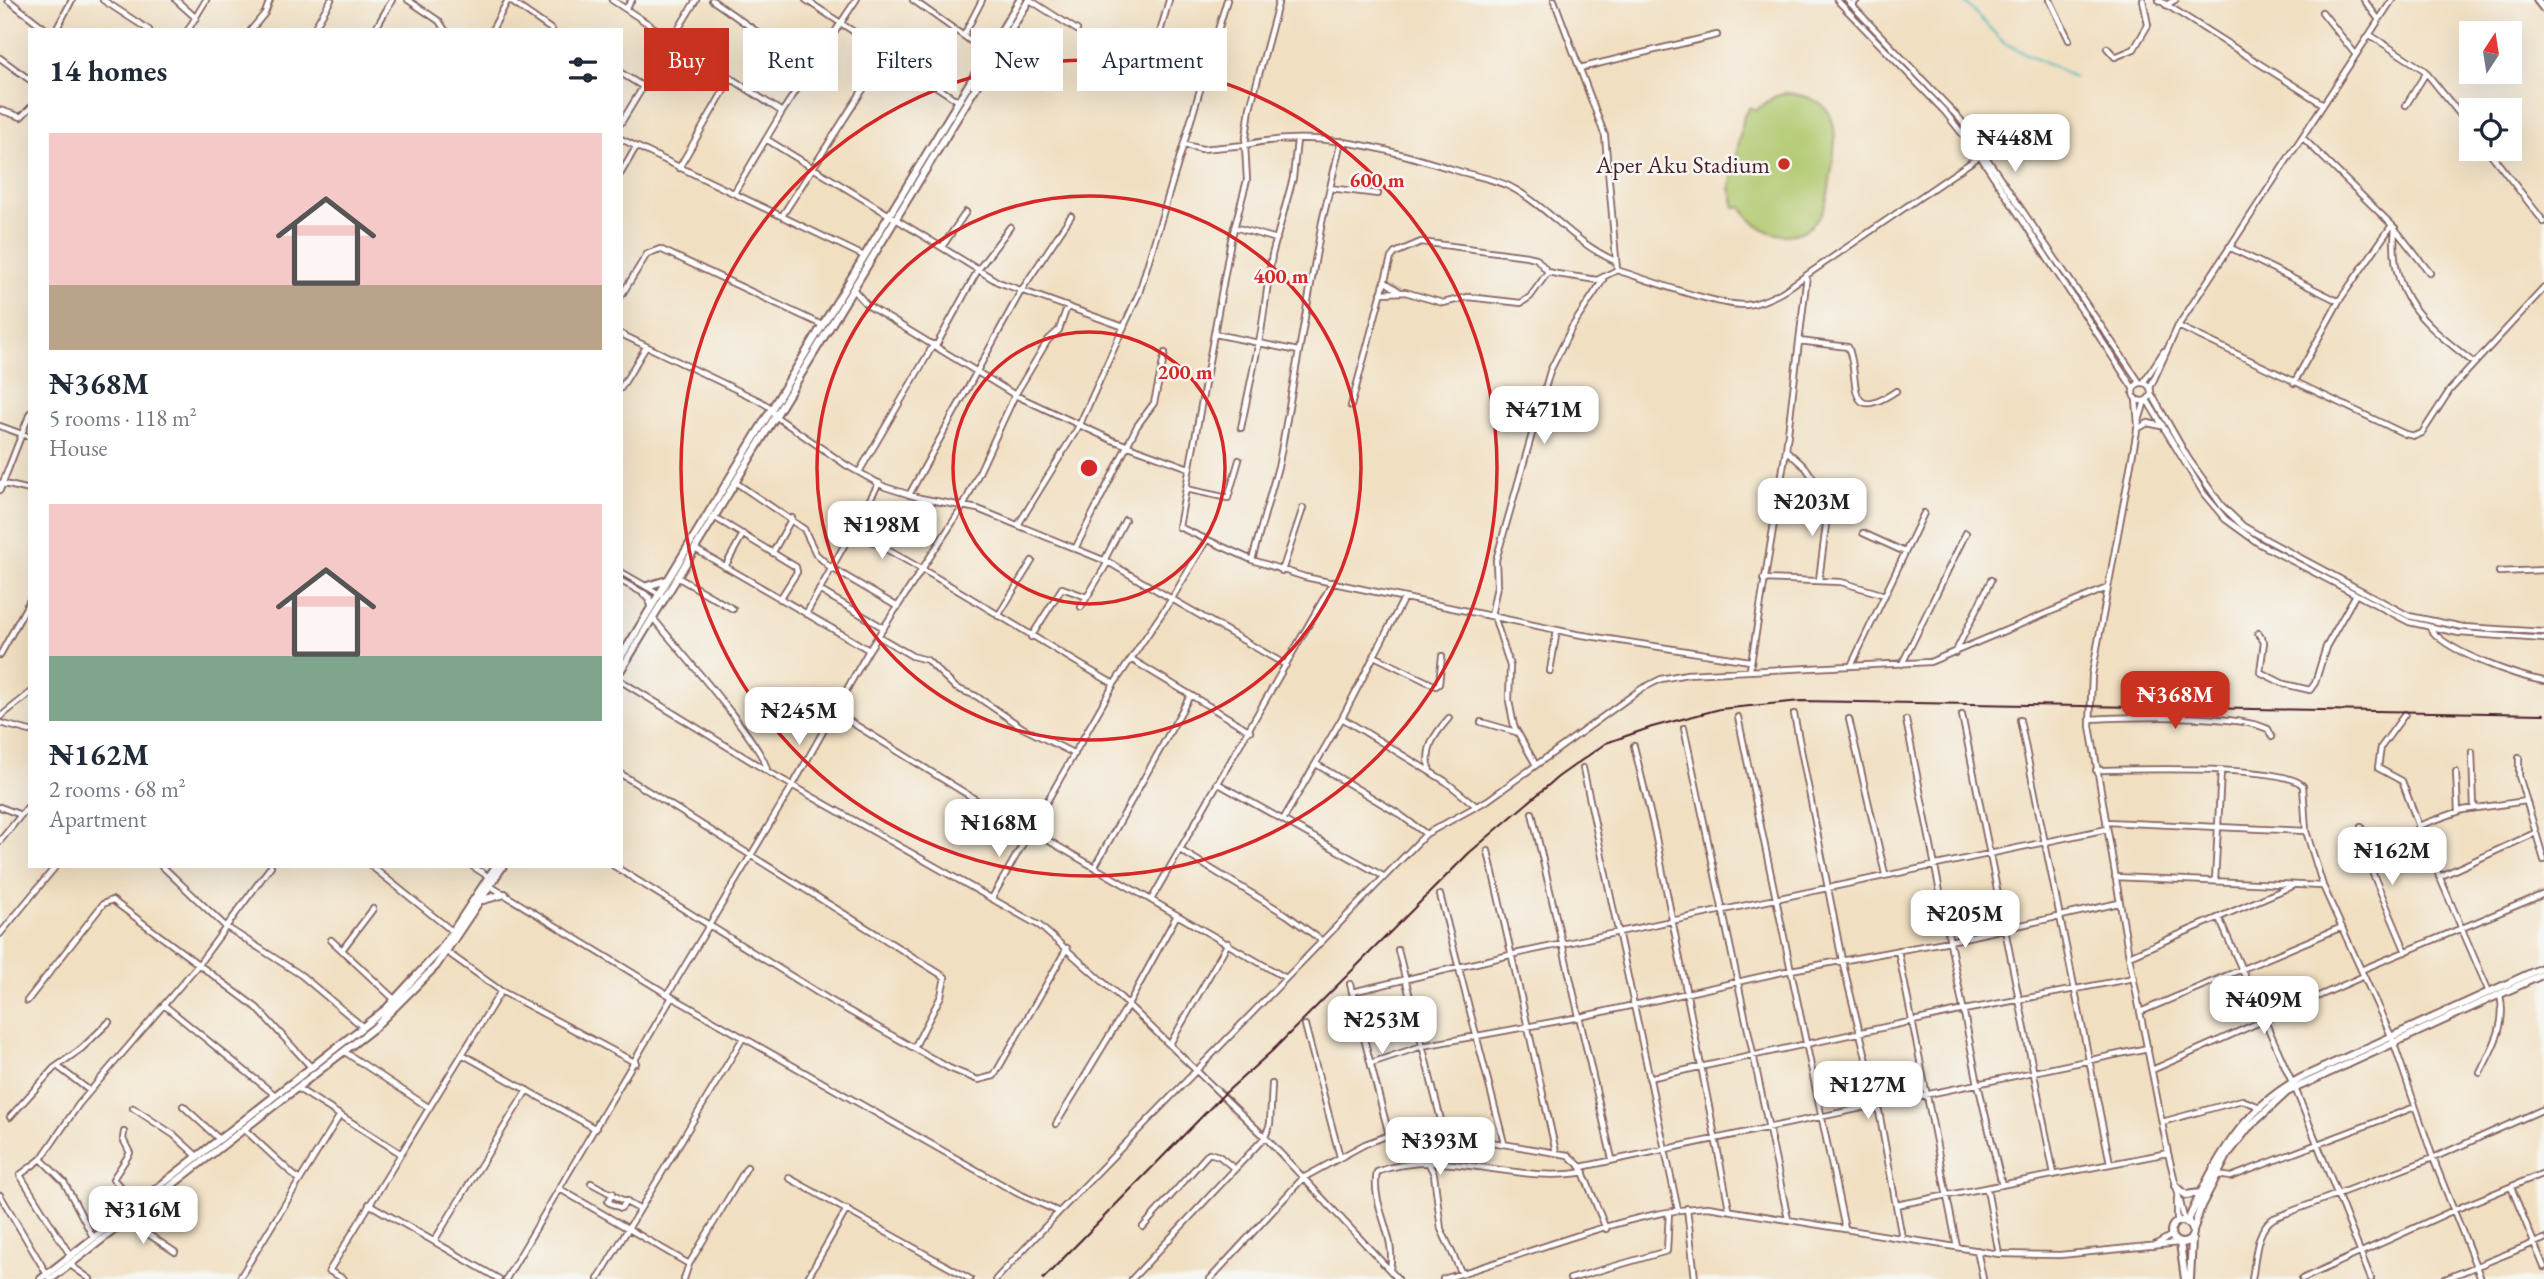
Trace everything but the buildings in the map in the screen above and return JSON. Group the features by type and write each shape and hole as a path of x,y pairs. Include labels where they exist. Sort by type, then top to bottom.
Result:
{"main road":[{"path":"1005,28 1020,0"},
{"path":"1009,28 1029,0"},
{"path":"2537,0 2544,9"},
{"path":"623,666 771,408 850,285 864,256 893,215 971,82"},
{"path":"647,586 661,584 674,577 695,549 850,285 971,86"},
{"path":"623,654 652,613 650,600 644,594"},
{"path":"47,1278 69,1264 345,1052 416,989 447,952 481,901 495,868"},
{"path":"47,1278 70,1255 312,1068 395,1000 419,975 501,868"},
{"path":"481,901 505,894"},
{"path":"2393,1041 2544,967"},
{"path":"2186,1222 2229,1141 2260,1107 2293,1085 2544,974"},
{"path":"2187,1279 2192,1234 2216,1175 2248,1128 2293,1085"},
{"path":"2177,1190 2186,1195 2200,1193"},
{"path":"2186,1222 2192,1234"},
{"path":"2186,1222 2176,1223 2172,1235 2180,1243 2187,1279"},
{"path":"2180,1243 2192,1234"}],"street":[{"path":"8,0 44,28"},
{"path":"57,28 72,0"},
{"path":"103,0 146,28"},
{"path":"176,0 196,18"},
{"path":"189,28 206,0"},
{"path":"253,28 265,13 270,0"},
{"path":"314,28 331,0"},
{"path":"376,28 392,0"},
{"path":"408,0 439,21 444,28"},
{"path":"493,28 508,0 549,28"},
{"path":"612,0 657,28"},
{"path":"626,8 632,0"},
{"path":"677,28 695,0"},
{"path":"712,0 752,28"},
{"path":"806,0 852,30"},
{"path":"734,193 782,112 856,0"},
{"path":"964,35 982,0"},
{"path":"1029,0 1077,30"},
{"path":"1161,28 1169,0"},
{"path":"1018,525 1079,426 1139,293 1227,0"},
{"path":"1279,0 1250,108 1245,145 1247,180 1234,227 1179,527 1252,561 1282,571 1557,630 1751,661"},
{"path":"1554,0 1592,98 1608,153 1615,261 1618,270"},
{"path":"1837,0 1945,112 1980,156 2133,388 2137,427"},
{"path":"1847,0 1960,119 2141,383 2151,390 2188,458 2222,506 2244,526 2409,616 2463,626 2544,632"},
{"path":"1852,5 1857,0"},
{"path":"2050,0 2069,40"},
{"path":"2107,48 2115,57 2134,49 2148,25 2143,0"},
{"path":"2158,0 2323,104"},
{"path":"2166,5 2175,0"},
{"path":"2364,0 2379,20"},
{"path":"2186,1222 2168,1153 2096,770 2090,719 2092,675 2137,427 2167,347 2229,247 2392,0"},
{"path":"917,1 971,40"},
{"path":"2322,12 2356,55"},
{"path":"1580,68 1717,34"},
{"path":"2370,35 2426,72 2459,113"},
{"path":"0,58 28,79"},
{"path":"2406,105 2426,72"},
{"path":"623,75 642,86"},
{"path":"679,168 730,80 782,112"},
{"path":"623,119 644,83"},
{"path":"782,216 862,91"},
{"path":"944,91 958,101"},
{"path":"0,110 20,117 28,110"},
{"path":"2302,136 2394,226 2430,273"},
{"path":"766,139 893,215 978,270 1021,291 1124,327"},
{"path":"623,140 864,256"},
{"path":"1185,145 1202,149 1297,140 1341,141 1400,153 1510,187 1583,243 1615,261"},
{"path":"1241,428 1259,345 1277,239 1293,178 1297,140"},
{"path":"1252,561 1279,463 1298,351 1341,141"},
{"path":"623,170 636,147"},
{"path":"1351,406 1393,255 1422,242 1535,257 1548,272 1597,280 1618,270 1716,299 1748,305 1783,292 1980,156"},
{"path":"2496,161 2544,222"},
{"path":"1330,188 1378,194"},
{"path":"942,247 966,212"},
{"path":"909,495 1021,291 1071,216"},
{"path":"2294,383 2339,301 2394,226"},
{"path":"2394,226 2393,261 2407,301 2474,363"},
{"path":"859,472 978,270 1010,227"},
{"path":"1234,227 1277,239"},
{"path":"2229,247 2339,301"},
{"path":"623,293 647,254 660,249 822,325"},
{"path":"1381,293 1400,292 1443,303 1468,298 1521,303 1530,297 1548,272"},
{"path":"1750,669 1786,450 1807,274"},
{"path":"1536,765 1516,732 1510,707 1508,661 1493,616 1497,586 1496,560 1550,371 1572,327 1604,278"},
{"path":"1384,281 1400,292"},
{"path":"850,285 867,306 1015,395 1079,426 1189,468"},
{"path":"2178,326 2294,383 2404,434 2415,436 2423,433 2450,390 2544,289"},
{"path":"506,1279 636,1063 709,924 793,785 869,650 925,569 964,505 1015,395 1048,340 1059,330 1067,307"},
{"path":"1215,334 1298,351"},
{"path":"623,335 771,408 775,416 879,483 909,495 964,505 1106,561 1286,665"},
{"path":"1799,341 1848,347 1855,392 1864,402 1875,404 1896,390"},
{"path":"623,385 646,347"},
{"path":"2133,388 2141,383 2167,347"},
{"path":"1075,549 1137,426 1154,403 1165,353"},
{"path":"2136,399 2146,400"},
{"path":"2146,400 2204,494 2225,519 2258,543 2409,622 2459,633 2544,639"},
{"path":"0,490 28,419"},
{"path":"2137,427 2148,423 2161,426"},
{"path":"0,426 28,436"},
{"path":"1786,450 1806,468 1826,497 1827,517 1819,580"},
{"path":"1186,489 1228,498 1239,460"},
{"path":"735,482 792,518 804,529 816,554 831,567 898,607"},
{"path":"1,483 28,490"},
{"path":"806,614 879,483"},
{"path":"952,503 956,516"},
{"path":"1282,571 1303,508"},
{"path":"1851,666 1924,513"},
{"path":"714,517 773,552 797,570 780,599"},
{"path":"773,552 792,518"},
{"path":"1081,607 1125,520"},
{"path":"852,531 925,569 1031,637 1114,684"},
{"path":"1863,533 1905,552"},
{"path":"1902,664 1966,533"},
{"path":"725,567 743,534"},
{"path":"992,898 1114,684 1171,600 1206,541"},
{"path":"695,549 869,650"},
{"path":"998,616 1032,561"},
{"path":"2499,572 2544,570"},
{"path":"623,573 647,586 660,599"},
{"path":"674,577 733,609"},
{"path":"1763,579 1856,584 1885,595"},
{"path":"1955,654 1991,580"},
{"path":"623,582 660,599"},
{"path":"1151,900 1334,582"},
{"path":"1031,637 1062,588 1087,597"},
{"path":"996,1279 1284,977 1426,834 1476,806 1593,721 1661,679 1750,669 1930,662 1955,654 2107,588"},
{"path":"819,590 884,628"},
{"path":"2258,633 2264,642 2260,672 2284,684 2310,690 2331,637 2355,596"},
{"path":"1284,818 1342,718 1404,598"},
{"path":"0,655 28,604"},
{"path":"652,613 752,741 767,763 767,771"},
{"path":"2429,627 2443,643 2516,673 2544,681"},
{"path":"1550,671 1557,630"},
{"path":"878,636 912,656 927,660 956,688 976,696 1023,728 1075,754"},
{"path":"1374,656 1436,686 1439,684 1442,656"},
{"path":"1131,659 1250,731"},
{"path":"623,682 767,771 1040,926 1170,1044 1265,1137 1398,1279"},
{"path":"0,717 28,694"},
{"path":"1095,866 1190,696"},
{"path":"833,711 1029,831 1095,866 1284,977"},
{"path":"2405,714 2381,747 2378,768 2402,781 2439,877 2489,992"},
{"path":"1794,715 1842,960 1878,1106 1902,1238"},
{"path":"1962,715 2054,1174"},
{"path":"1738,717 1824,1116 1845,1228"},
{"path":"2090,719 2133,717 2242,722 2268,729 2272,737"},
{"path":"1342,718 1430,772 1476,806"},
{"path":"1430,772 1426,759 1429,745 1449,718"},
{"path":"1849,719 1885,874"},
{"path":"1906,720 1978,1084 2002,1185"},
{"path":"2020,720 2057,915 2110,1163"},
{"path":"1481,722 1516,732"},
{"path":"0,730 1,723 28,730"},
{"path":"1684,728 1788,1219"},
{"path":"1634,746 1655,833 1671,923 1703,1066 1729,1208"},
{"path":"1064,748 1072,760"},
{"path":"2472,752 2474,807"},
{"path":"2519,758 2519,776 2544,860"},
{"path":"1316,764 1426,834"},
{"path":"1583,768 1678,1210"},
{"path":"2096,770 2221,771 2281,775 2298,780 2305,794 2306,831 2323,886 2393,1041 2433,1158 2481,1279"},
{"path":"2215,881 2221,771"},
{"path":"2456,772 2458,811"},
{"path":"623,775 945,977 941,996 914,1048"},
{"path":"1217,783 1284,818 1383,876"},
{"path":"2418,826 2474,807 2526,801"},
{"path":"0,841 28,806"},
{"path":"0,807 21,815"},
{"path":"1532,813 1612,1159"},
{"path":"2106,821 2306,831"},
{"path":"2361,827 2370,867 2406,952"},
{"path":"1352,992 1563,943 1671,923 1777,897 2107,829"},
{"path":"2439,877 2535,833"},
{"path":"1180,850 1321,940"},
{"path":"1488,851 1556,1152"},
{"path":"0,934 54,868"},
{"path":"164,868 225,926 301,975 364,1027"},
{"path":"70,1255 20,1178 41,1159 90,1091 198,965 269,868"},
{"path":"373,868 453,932"},
{"path":"474,868 505,894 743,1038 1017,1193 1059,1212"},
{"path":"617,868 914,1048 962,1075 982,1080 994,1076 1067,948"},
{"path":"2115,877 2323,886"},
{"path":"2129,956 2296,884"},
{"path":"2361,970 2544,894"},
{"path":"1440,895 1504,1143"},
{"path":"27,1001 107,900 121,905 257,1007 312,1068"},
{"path":"1371,1063 1422,1046 1580,1017 1791,970 1950,941 2119,903"},
{"path":"342,950 373,909"},
{"path":"1056,1124 1128,1005 1177,915"},
{"path":"2218,918 2266,1021 2371,1279"},
{"path":"2140,1012 2342,927"},
{"path":"331,940 395,1000"},
{"path":"1170,1044 1228,943"},
{"path":"1398,950 1446,1136"},
{"path":"1898,950 1957,1247"},
{"path":"447,952 501,991 636,1063"},
{"path":"2152,1070 2364,976"},
{"path":"1649,1078 1964,1010 2134,978"},
{"path":"1350,984 1389,1135"},
{"path":"326,1279 369,1204 501,991"},
{"path":"2480,1073 2500,1032 2503,1011 2500,995"},
{"path":"164,1005 276,1096"},
{"path":"10,1117 57,1066 81,1049 109,1022"},
{"path":"1306,1026 1340,1157"},
{"path":"598,1279 743,1038"},
{"path":"1390,1270 1393,1255 1374,1186 1377,1172 1406,1162 1459,1164 1550,1174 1582,1169 1612,1159 1717,1136 1878,1106 2148,1048"},
{"path":"345,1052 428,1107"},
{"path":"462,1054 596,1129"},
{"path":"57,1066 90,1091"},
{"path":"1132,1279 1265,1137 1270,1124 1272,1084"},
{"path":"296,1088 400,1153"},
{"path":"434,1241 527,1090"},
{"path":"2162,1122 2242,1100 2260,1107"},
{"path":"183,1106 219,1139"},
{"path":"2216,1175 2231,1177 2317,1142 2415,1107"},
{"path":"133,1108 174,1135 197,1156"},
{"path":"2252,1279 2260,1235 2268,1222 2433,1158 2544,1109"},
{"path":"239,1279 340,1115"},
{"path":"244,1128 299,1180"},
{"path":"124,1132 123,1139 130,1153 113,1179 137,1203"},
{"path":"1210,1279 1303,1178 1340,1157 1389,1135 1446,1136 1504,1143 1556,1152 1575,1160 1582,1169 1606,1229"},
{"path":"1143,1227 1209,1153 1219,1156 1235,1168"},
{"path":"1896,1205 2168,1153"},
{"path":"41,1159 64,1182 93,1237"},
{"path":"1429,1164 1434,1174 1441,1229 1462,1274"},
{"path":"684,1279 689,1264 747,1167"},
{"path":"2302,1279 2454,1210 2544,1174"},
{"path":"789,1178 970,1279"},
{"path":"591,1183 639,1209"},
{"path":"2511,1187 2544,1267"},
{"path":"560,1189 689,1264"},
{"path":"1987,1189 1999,1254"},
{"path":"2176,1223 2177,1190"},
{"path":"612,1193 608,1202 616,1207 621,1208 627,1201"},
{"path":"0,1195 47,1278"},
{"path":"369,1204 499,1279"},
{"path":"1687,1208 1695,1279"},
{"path":"1443,1279 1606,1229 1687,1208 1729,1208 1999,1254 2060,1255 2180,1243"},
{"path":"807,1279 847,1209"},
{"path":"1570,1279 1667,1251 1669,1212"},
{"path":"127,1219 175,1252"},
{"path":"2150,1248 2172,1235"},
{"path":"2445,1279 2544,1239"},
{"path":"1977,1250 1983,1279"},
{"path":"69,1264 90,1279"},
{"path":"329,1271 344,1279"}],"green space":[{"name":"Aper Aku Stadium","path":"1786,93 1804,96 1826,109 1832,119 1835,143 1830,185 1823,211 1811,226 1790,235 1767,231 1757,225 1741,206 1735,207 1730,188 1744,116 1750,107 1756,110 1774,97"}],"waterway":[{"path":"1963,0 2004,43 2074,77"}],"railway":[{"path":"1043,1279 1223,1095 1272,1051 1469,853 1558,777 1606,743 1652,727 1720,709 1801,701 2544,714"}],"place":[{"name":"Aper Aku Stadium","path":"1784,164"}]}
